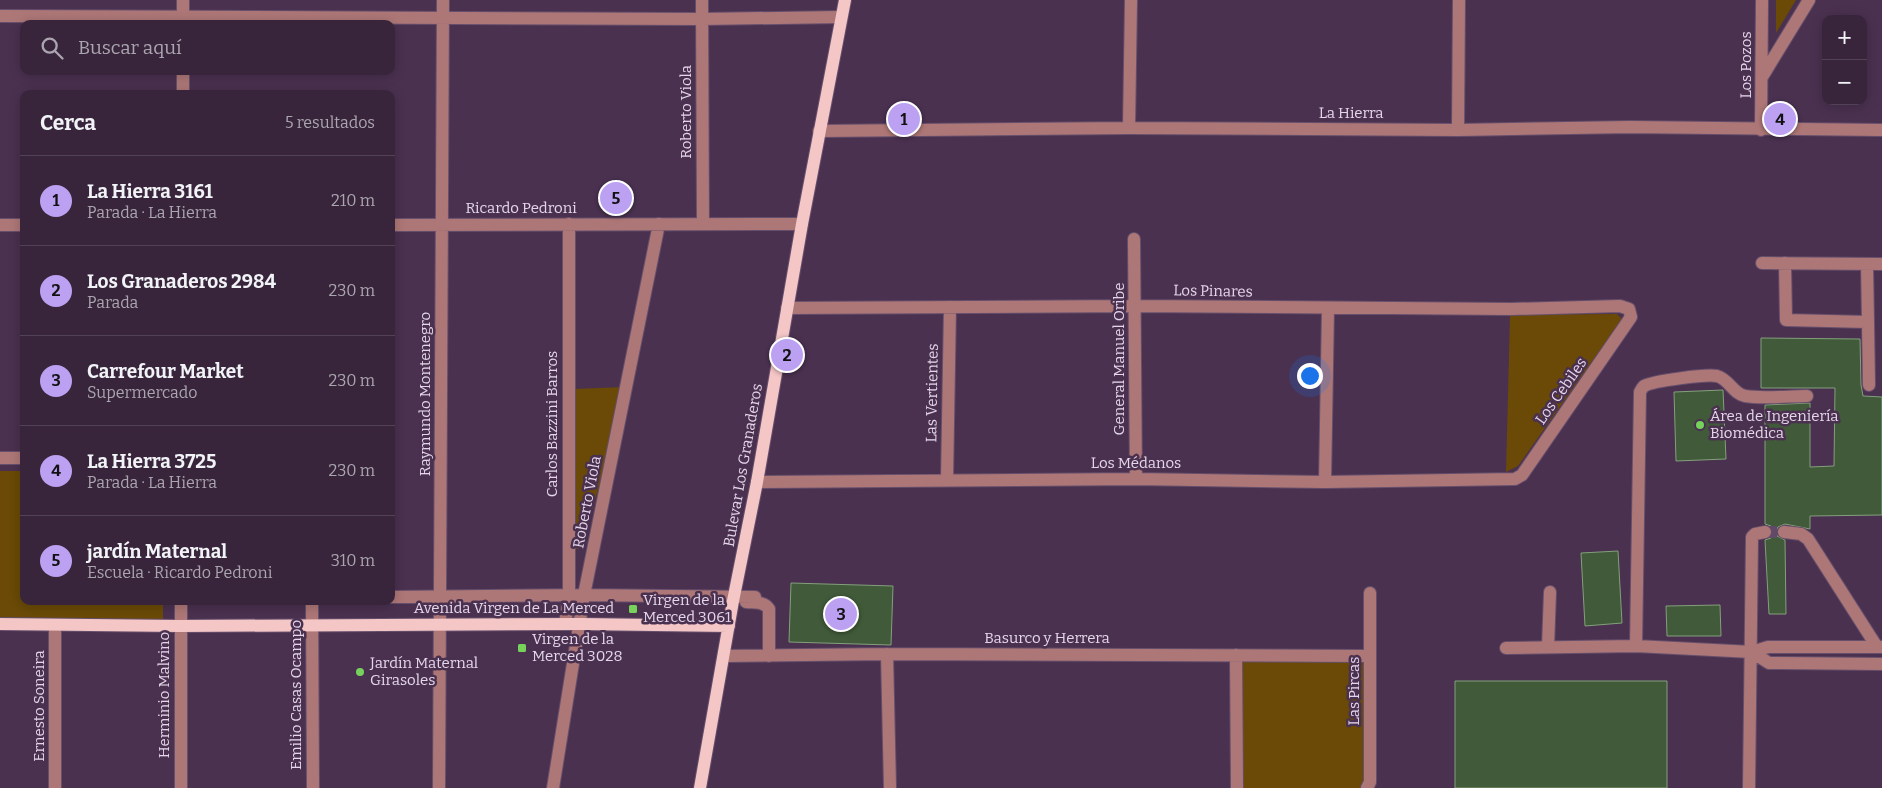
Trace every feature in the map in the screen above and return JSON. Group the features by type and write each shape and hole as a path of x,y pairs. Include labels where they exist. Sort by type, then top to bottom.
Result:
{"main road":[{"name":"Bulevar Los Granaderos","path":"700,788 757,482 802,224 845,0"},
{"name":"Avenida Virgen de La Merced","path":"0,624 180,626 580,624 729,626"}],"street":[{"path":"183,0 183,20"},
{"name":"Raymundo Montenegro","path":"439,788 444,0"},
{"name":"Roberto Viola","path":"702,0 703,223"},
{"path":"1129,128 1131,0"},
{"path":"1458,130 1459,0"},
{"name":"Los Pozos","path":"1761,130 1762,0"},
{"path":"1762,77 1809,0"},
{"path":"0,16 183,20 841,17"},
{"path":"183,75 183,90"},
{"name":"La Hierra","path":"820,131 1129,128 1458,130 1630,127 1882,130"},
{"name":"Carlos Bazzini Barros","path":"565,624 569,596 569,224"},
{"name":"Roberto Viola","path":"552,788 584,596 660,224"},
{"name":"Ricardo Pedroni","path":"395,225 802,224"},
{"path":"0,225 20,226"},
{"name":"General Manuel Oribe","path":"1134,238 1136,479"},
{"path":"1762,263 1882,264"},
{"path":"1785,263 1786,320 1868,322"},
{"path":"1868,264 1869,385"},
{"name":"Los Pinares","path":"787,308 1135,306 1512,309 1620,306 1629,309 1631,317"},
{"name":"Las Vertientes","path":"948,480 950,307"},
{"path":"1325,482 1328,308"},
{"name":"Los Cebiles","path":"1514,480 1522,475 1631,317"},
{"path":"1636,646 1640,392 1643,387 1655,382 1716,376 1723,379 1731,388 1744,396 1807,396"},
{"path":"0,458 20,458"},
{"name":"Los Médanos","path":"757,482 1136,479 1325,482 1514,480"},
{"path":"1749,788 1752,538 1755,534 1765,532"},
{"path":"1784,532 1801,534 1808,539 1879,647"},
{"path":"1548,647 1550,592"},
{"name":"Las Pircas","path":"1367,788 1370,782 1370,593"},
{"name":"Avenida Virgen de La Merced","path":"395,597 584,596 734,599 755,596"},
{"path":"734,599 766,605 769,609 769,656"},
{"name":"Herminio Malvino","path":"180,605 181,788"},
{"name":"Emilio Casas Ocampo","path":"312,605 313,788"},
{"name":"Ernesto Soneira","path":"55,625 55,788"},
{"path":"1506,648 1636,646 1752,652 1768,647 1879,647"},
{"path":"1752,652 1769,663 1882,664"},
{"path":"888,654 890,788"},
{"name":"Basurco y Herrera","path":"724,656 888,654 1370,656"},
{"path":"1236,655 1237,788"}],"shaded area":[{"path":"1776,0 1796,0 1776,33"},
{"path":"1617,314 1622,319 1518,466 1506,472 1510,315"},
{"path":"624,387 583,548 576,549 571,546 574,389"},
{"path":"0,471 20,471 20,605 163,605 163,619 0,621"},
{"path":"1236,655 1369,655 1367,788 1237,788"}],"building":[{"path":"1761,338 1860,339 1863,396 1882,397 1882,515 1810,516 1810,529 1785,524 1778,527 1776,531 1777,536 1785,540 1786,614 1769,614 1765,540 1771,538 1773,531 1771,526 1765,524 1765,405 1810,403 1810,467 1834,466 1835,388 1761,388"},
{"name":"Área de Ingeniería Biomédica","path":"1723,390 1726,459 1676,461 1674,392"},
{"path":"1618,551 1622,623 1585,626 1581,553"},
{"path":"791,583 893,586 891,645 789,642"},
{"path":"1720,605 1721,636 1667,636 1666,606"},
{"path":"1455,681 1667,681 1667,788 1455,788"}],"tunnel":[{"path":"1765,532 1784,532"}],"place":[{"name":"La Hierra 3161","path":"904,119"},
{"name":"La Hierra 3725","path":"1780,119"},
{"name":"jardín Maternal","path":"616,198"},
{"name":"Los Granaderos 2984","path":"787,355"},
{"name":"Área de Ingeniería Biomédica","path":"1700,425"},
{"name":"Virgen de la Merced 3061","path":"633,609"},
{"name":"Carrefour Market","path":"841,614"},
{"name":"Virgen de la Merced 3028","path":"522,648"},
{"name":"Jardín Maternal Girasoles","path":"360,672"}]}
